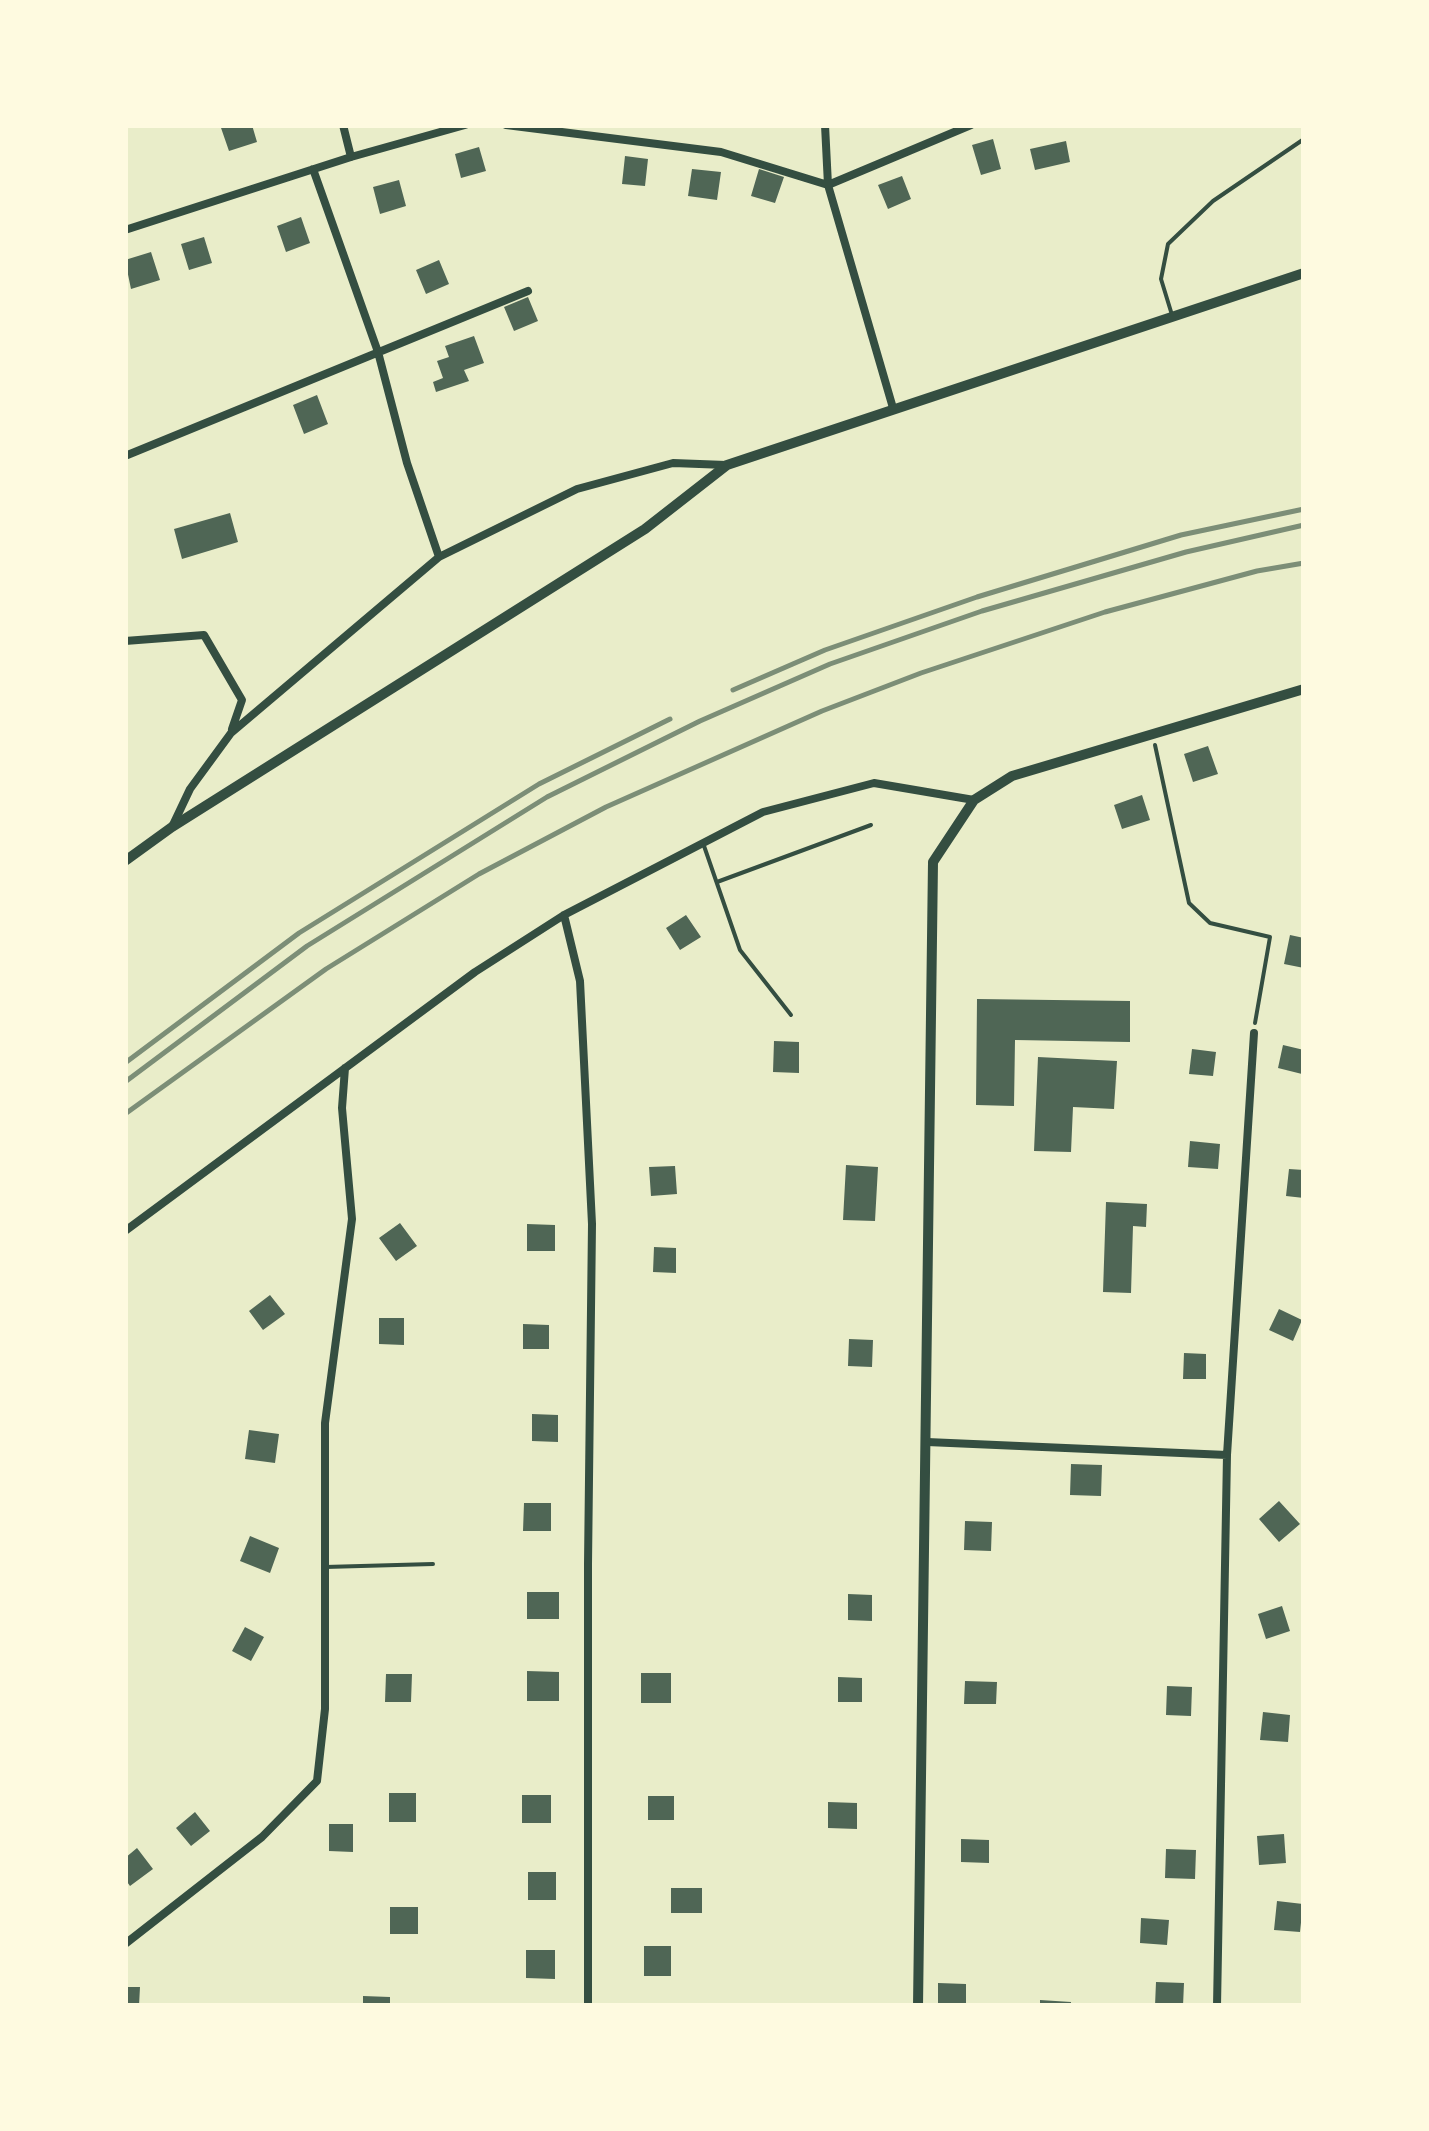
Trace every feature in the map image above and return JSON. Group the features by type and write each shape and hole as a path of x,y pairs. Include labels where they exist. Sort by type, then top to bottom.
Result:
{"main road":[{"path":"125,861 645,529 727,465 1304,273"},
{"path":"918,2006 933,862 974,800 1012,776 1304,689"}],"street":[{"path":"342,125 350,157"},
{"path":"125,230 350,157 465,125"},
{"path":"506,125 722,152 828,184 971,125"},
{"path":"825,125 828,184 894,408"},
{"path":"313,169 378,352 439,558"},
{"path":"125,456 528,291"},
{"path":"172,828 190,788 231,733 439,558 577,489 673,463 727,465"},
{"path":"125,640 204,635 242,700 231,733"},
{"path":"125,1231 475,972 564,915 762,812 874,784 974,800"},
{"path":"564,915 580,981 592,1224 588,2006"},
{"path":"1217,2006 1226,1455 1254,1033"},
{"path":"125,1944 262,1836 317,1781 324,1708 326,1423 352,1219 342,1108 344,1068"},
{"path":"927,1442 1226,1455"}],"lane":[{"path":"1172,317 1161,279 1168,244 1213,201 1304,139"},
{"path":"716,882 871,825"},
{"path":"703,843 740,950 791,1014"},
{"path":"326,1567 433,1564"}],"path":[{"path":"1152,734 1188,903 1210,923 1270,937 1254,1033"}],"building":[{"path":"220,125 252,125 257,142 229,151"},
{"path":"993,139 1001,169 981,175 972,145"},
{"path":"1066,141 1070,162 1035,170 1030,149"},
{"path":"479,147 486,171 461,178 455,154"},
{"path":"625,156 648,159 645,186 622,184"},
{"path":"692,169 721,172 717,200 688,196"},
{"path":"759,169 784,177 775,203 751,196"},
{"path":"902,176 911,199 888,209 878,185"},
{"path":"399,180 406,206 380,214 373,187"},
{"path":"301,217 310,243 286,252 277,226"},
{"path":"204,237 212,263 189,270 181,244"},
{"path":"151,252 160,280 131,289 125,260"},
{"path":"439,260 449,284 426,294 416,270"},
{"path":"528,297 538,321 514,331 504,307"},
{"path":"474,336 484,363 464,370 469,381 436,392 433,382 443,378 437,361 449,357 445,346"},
{"path":"317,395 328,424 304,434 293,405"},
{"path":"230,513 238,542 182,559 174,529"},
{"path":"1208,746 1218,774 1193,782 1184,754"},
{"path":"1142,795 1150,820 1122,829 1114,805"},
{"path":"686,915 701,937 680,950 666,928"},
{"path":"1290,935 1304,938 1304,968 1284,964"},
{"path":"977,999 1130,1001 1130,1042 1015,1040 1014,1106 976,1105"},
{"path":"774,1041 799,1042 799,1073 773,1072"},
{"path":"1283,1045 1304,1050 1302,1074 1278,1068"},
{"path":"1192,1049 1216,1052 1213,1076 1189,1074"},
{"path":"1038,1057 1117,1061 1114,1109 1073,1107 1071,1152 1034,1151"},
{"path":"1190,1141 1220,1144 1218,1169 1188,1167"},
{"path":"846,1165 878,1167 875,1221 843,1220"},
{"path":"675,1166 677,1194 651,1196 649,1167"},
{"path":"1289,1169 1304,1170 1304,1198 1286,1196"},
{"path":"1106,1202 1147,1204 1146,1227 1133,1226 1131,1293 1103,1292"},
{"path":"400,1223 417,1246 396,1261 379,1238"},
{"path":"527,1224 555,1225 555,1251 527,1251"},
{"path":"654,1247 676,1248 676,1273 653,1272"},
{"path":"270,1295 285,1314 263,1330 249,1311"},
{"path":"1279,1309 1302,1320 1293,1341 1269,1330"},
{"path":"379,1318 404,1318 404,1345 379,1344"},
{"path":"523,1324 549,1325 549,1349 523,1349"},
{"path":"849,1339 873,1340 872,1367 848,1366"},
{"path":"1184,1353 1206,1354 1206,1379 1183,1379"},
{"path":"532,1414 558,1415 558,1442 532,1441"},
{"path":"249,1430 279,1434 275,1463 245,1459"},
{"path":"1071,1464 1102,1465 1101,1496 1070,1495"},
{"path":"1279,1501 1300,1524 1279,1542 1259,1519"},
{"path":"524,1503 551,1503 551,1531 523,1531"},
{"path":"965,1521 992,1522 991,1551 964,1550"},
{"path":"250,1536 279,1548 270,1573 240,1561"},
{"path":"527,1592 559,1592 559,1619 527,1619"},
{"path":"848,1594 872,1595 872,1621 848,1620"},
{"path":"1282,1606 1290,1631 1266,1639 1258,1614"},
{"path":"245,1627 264,1637 251,1661 232,1651"},
{"path":"527,1671 559,1672 559,1701 527,1701"},
{"path":"641,1673 671,1673 671,1703 641,1703"},
{"path":"386,1674 412,1674 411,1702 385,1702"},
{"path":"838,1677 862,1678 862,1702 838,1702"},
{"path":"965,1681 997,1682 996,1704 964,1704"},
{"path":"1167,1686 1192,1687 1191,1716 1166,1715"},
{"path":"1263,1712 1290,1715 1288,1742 1260,1740"},
{"path":"389,1793 416,1793 416,1822 389,1822"},
{"path":"522,1795 551,1795 551,1823 522,1823"},
{"path":"648,1796 674,1796 674,1820 648,1820"},
{"path":"828,1802 857,1803 857,1829 828,1828"},
{"path":"195,1812 210,1831 191,1846 176,1828"},
{"path":"329,1824 353,1824 353,1852 329,1851"},
{"path":"1284,1834 1286,1863 1259,1865 1257,1836"},
{"path":"961,1839 989,1840 989,1863 961,1862"},
{"path":"137,1848 153,1869 130,1886 125,1879 125,1858"},
{"path":"1166,1849 1196,1850 1195,1879 1165,1878"},
{"path":"528,1872 556,1872 556,1900 528,1900"},
{"path":"671,1888 702,1888 702,1913 671,1913"},
{"path":"1277,1901 1303,1904 1300,1932 1274,1930"},
{"path":"390,1907 418,1907 418,1934 390,1934"},
{"path":"1141,1918 1169,1920 1167,1945 1140,1943"},
{"path":"644,1946 671,1946 671,1976 644,1976"},
{"path":"526,1950 555,1950 555,1979 526,1978"},
{"path":"1156,1982 1184,1983 1183,2006 1155,2006"},
{"path":"938,1983 966,1984 966,2006 938,2006"},
{"path":"125,1987 140,1987 139,2006 125,2006"},
{"path":"363,1996 390,1997 390,2006 363,2006"},
{"path":"1040,2000 1071,2002 1071,2006 1040,2006"}],"railway":[{"path":"733,690 825,650 977,597 1181,535 1304,509"},
{"path":"125,1082 307,946 547,797 700,721 830,664 982,611 1186,552 1304,525"},
{"path":"125,1114 326,969 479,874 606,807 822,711 921,673 1105,612 1257,571 1304,563"},
{"path":"125,1063 299,933 539,784 670,719"}]}
